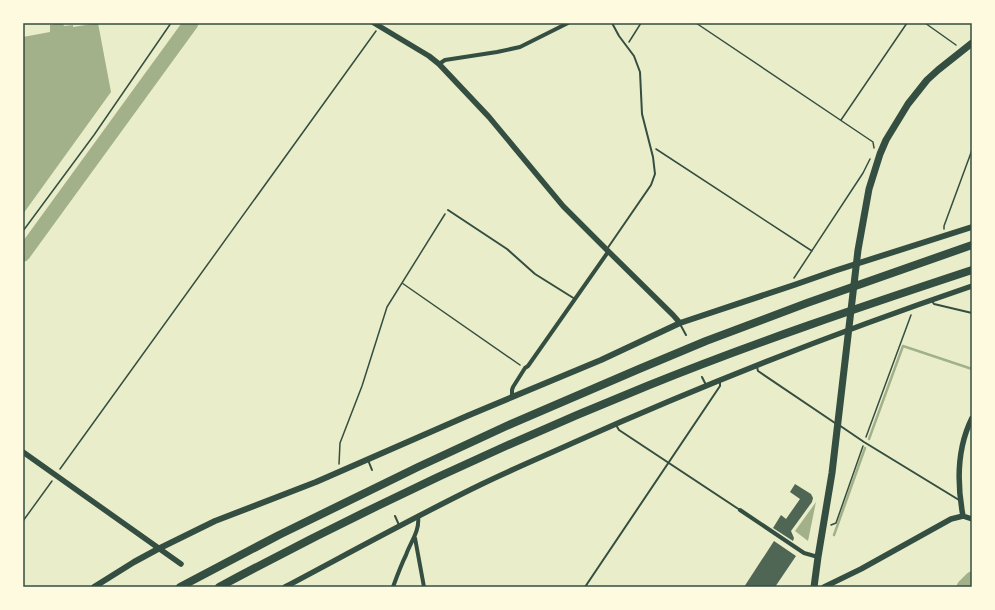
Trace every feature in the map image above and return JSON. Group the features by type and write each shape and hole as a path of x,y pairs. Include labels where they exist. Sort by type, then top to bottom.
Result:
{"highway":[{"path":"180,587 279,535 418,467 511,424 706,342 807,303 972,245"},
{"path":"219,587 409,492 546,429 639,389 711,361 817,323 972,270"}],"main road":[{"path":"814,587 832,473 864,208 874,171 886,140 908,104 927,80 972,43"},
{"path":"94,587 134,562 215,521 275,499 341,471 601,360 680,323 834,271 972,227"}],"street":[{"path":"439,64 445,60 520,47 568,23"},
{"path":"376,25 429,56 439,64 489,117 563,206 680,323"},
{"path":"512,397 512,390 525,368 576,300 607,251"},
{"path":"285,587 418,516 484,483 615,424 756,365 910,307 972,286"},
{"path":"963,516 961,501 961,455 972,418"},
{"path":"23,452 181,564"},
{"path":"740,510 804,553 818,557"},
{"path":"393,587 415,538 419,524 418,516"},
{"path":"824,587 857,571 951,519 963,516 972,518"},
{"path":"415,538 424,587"}],"lane":[{"path":"607,251 651,185 655,174 653,157 642,114 640,72 634,56 619,36 612,23"},
{"path":"448,210 507,249 536,274 576,300"},
{"path":"932,300 934,304 972,313"},
{"path":"680,323 686,335"},
{"path":"756,365 758,371 864,442 961,501"},
{"path":"702,376 706,385"},
{"path":"585,587 720,386 720,380"},
{"path":"615,424 619,430 740,510"},
{"path":"368,459 372,470"},
{"path":"394,516 399,526"}],"path":[{"path":"23,231 94,135 171,23"},
{"path":"626,45 641,23"},
{"path":"696,23 874,142 873,153 863,173 794,278 794,285"},
{"path":"842,120 907,23"},
{"path":"925,23 963,50"},
{"path":"23,521 376,25"},
{"path":"649,145 812,252"},
{"path":"944,236 944,226 972,150"},
{"path":"341,471 339,462 340,444 362,386 387,307 448,210"},
{"path":"402,283 525,368"},
{"path":"824,523 831,525 836,523 864,442 911,316 910,307"}],"shaded area":[{"path":"63,23 64,26 73,25 73,27 98,23 111,92 23,214 23,37 50,32 50,25"},
{"path":"816,502 808,541 795,531"}],"building":[{"path":"795,484 811,494 813,498 812,502 791,531 794,538 793,541 773,528 781,515 786,519 800,499 790,492"},
{"path":"774,541 796,556 775,587 744,587"}],"waterway":[{"path":"23,254 191,23"},
{"path":"869,439 903,346 972,369"},
{"path":"834,535 865,448"},
{"path":"964,587 972,579"}]}
